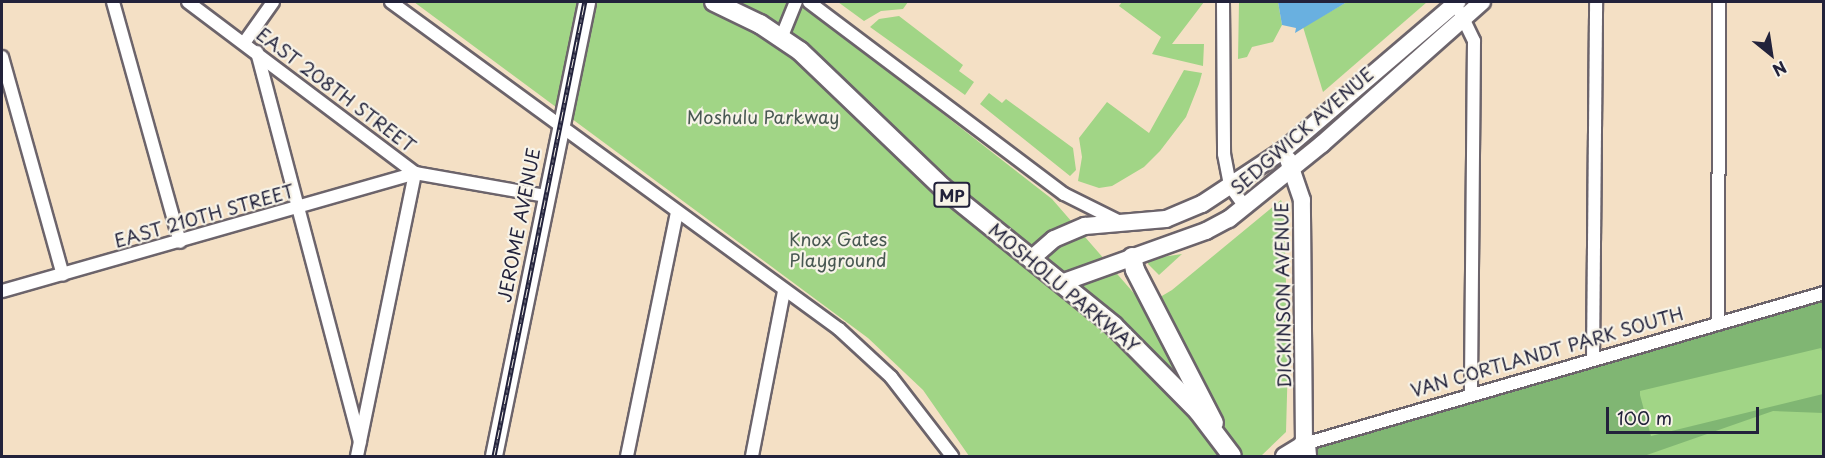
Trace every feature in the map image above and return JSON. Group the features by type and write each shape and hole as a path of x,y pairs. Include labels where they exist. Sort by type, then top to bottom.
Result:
{"main road":[{"name":"JEROME AVENUE","path":"494,456 559,125 587,2"},
{"name":"MOSHOLU PARKWAY","path":"714,2 782,36 922,169 1131,341 1220,439 1232,456"},
{"name":"SEDGWICK AVENUE","path":"1031,259 1068,233 1094,224 1176,216 1230,186 1284,150 1458,8 1482,2"},
{"name":"SEDGWICK AVENUE","path":"1061,283 1215,227 1245,207 1292,168 1458,8"},
{"name":"DICKINSON AVENUE","path":"1284,150 1303,205 1305,450"},
{"path":"1132,257 1139,278 1206,402 1220,439"},
{"name":"VAN CORTLANDT PARK SOUTH","path":"1284,456 1305,450"}],"street":[{"path":"113,2 180,242"},
{"name":"EAST 208TH STREET","path":"188,2 415,173 545,196"},
{"path":"244,43 273,2"},
{"path":"391,2 838,329 878,364 914,402 952,456"},
{"path":"782,36 796,2"},
{"path":"809,2 1054,187 1085,207 1121,222"},
{"path":"1223,2 1223,146 1230,186 1245,207"},
{"path":"1593,359 1596,2"},
{"path":"1718,324 1719,2"},
{"path":"1458,8 1474,41 1471,394"},
{"path":"256,52 360,442"},
{"path":"2,57 63,275"},
{"path":"357,456 415,173"},
{"name":"EAST 210TH STREET","path":"2,291 297,209 415,173"},
{"path":"627,456 677,212"},
{"path":"752,456 784,291"},
{"name":"VAN CORTLANDT PARK SOUTH","path":"1305,450 1471,394 1824,293"},
{"path":"343,379 358,391 370,394"}],"green space":[{"name":"Moshulu Parkway","path":"414,2 800,2 853,39 856,46 1052,199 1145,306 1172,290 1281,200 1284,207 1288,360 1286,432 1261,456 969,456 923,390 868,338"},
{"path":"838,2 908,2 903,9 881,11 864,21"},
{"path":"1122,2 1204,2 1172,44 1204,44 1203,66 1152,54 1161,37 1119,6"},
{"path":"1239,2 1278,2 1282,25 1273,42 1252,47 1247,57 1238,59"},
{"path":"1347,2 1427,2 1323,92 1303,27"},
{"path":"899,16 963,65 959,71 974,82 965,95 870,27 879,19"},
{"path":"1184,70 1202,73 1199,84 1186,117 1160,151 1144,167 1112,186 1099,188 1078,181 1082,157 1079,138 1107,102 1149,133"},
{"path":"989,93 1002,103 1006,99 1073,148 1076,170 1070,176 980,104"},
{"path":"1182,254 1159,275 1148,264 1149,259"},
{"path":"1823,301 1823,456 1305,456"},
{"path":"1823,301 1823,355 1821,348 1640,391 1640,395 1651,436 1823,394 1823,413 1773,411 1644,456 1311,456 1311,449"}],"water":[{"path":"1278,2 1347,2 1295,33 1296,28 1282,25"}],"railway":[{"path":"494,456 585,2"}],"park label":[{"name":"Knox Gates Playground","path":"838,250"}]}
